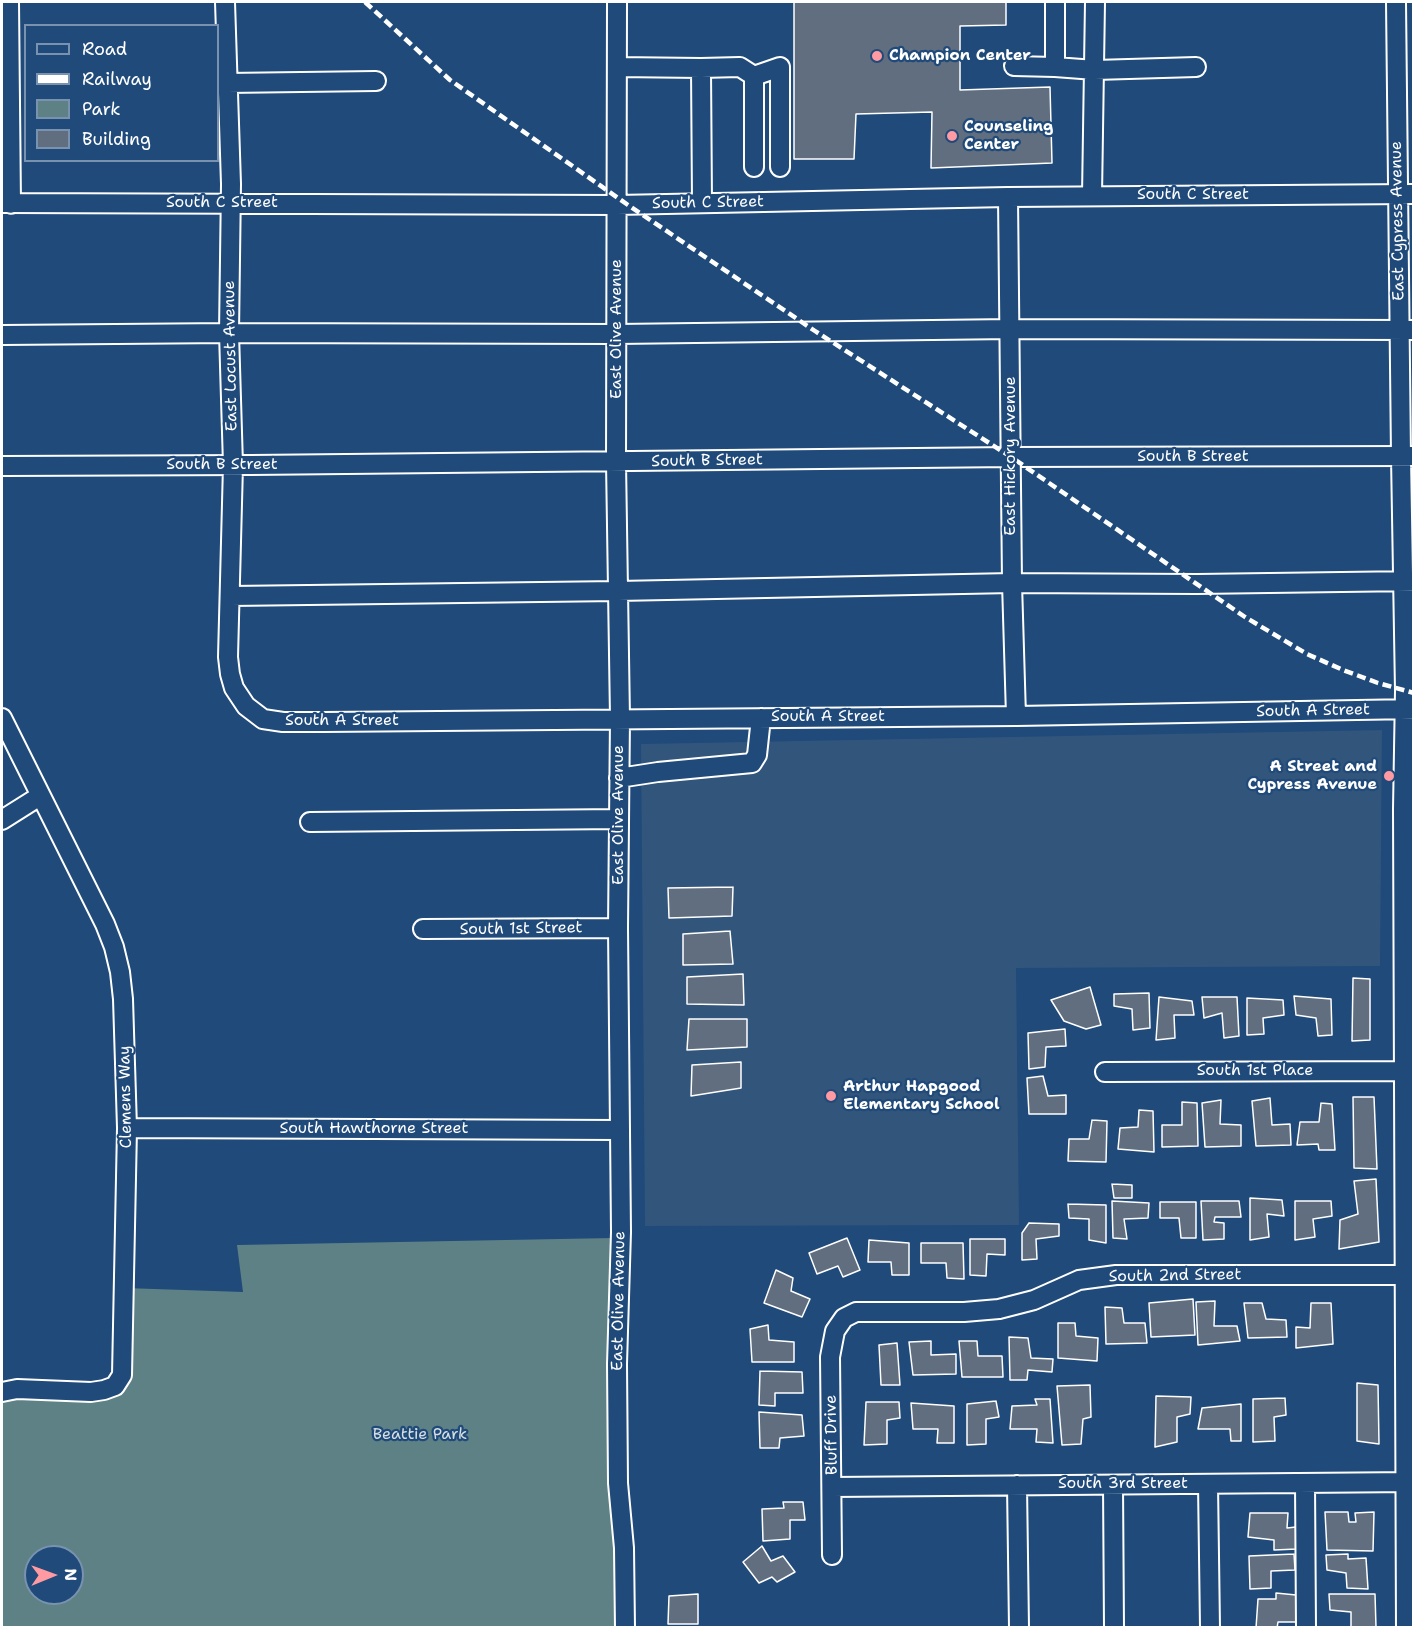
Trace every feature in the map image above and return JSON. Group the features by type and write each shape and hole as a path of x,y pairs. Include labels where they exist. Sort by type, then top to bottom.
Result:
{"street":[{"path":"6,203 9,2"},
{"name":"East Locust Avenue","path":"225,2 231,203 229,333 233,465 228,657 234,688 246,706"},
{"name":"East Olive Avenue","path":"617,2 616,462 620,718 618,928 621,1232 617,1364 618,1483 624,1548 625,1628"},
{"path":"1055,2 1055,67"},
{"path":"1092,196 1095,2"},
{"name":"East Cypress Avenue","path":"1396,2 1406,194 1409,709 1404,1071 1410,1482 1406,1628"},
{"path":"1014,66 1095,70 1196,67"},
{"path":"617,67 740,68 754,76 780,67 780,167"},
{"path":"701,68 702,203"},
{"path":"754,76 754,167"},
{"path":"227,83 376,81"},
{"name":"South C Street","path":"6,203 617,205 1008,197 1406,194"},
{"name":"East Hickory Avenue","path":"1008,197 1012,583 1016,716"},
{"path":"2,335 1011,329 1406,330"},
{"name":"South B Street","path":"2,466 1011,457 1407,457"},
{"path":"231,596 1012,583 1197,584 1408,581"},
{"name":"South A Street","path":"246,706 263,719 283,722 1016,716 1409,709"},
{"name":"Clemens Way","path":"2,718 105,924 114,947 123,999 128,1128 122,1375 115,1386 91,1392 17,1389 2,1392"},
{"path":"619,778 752,763 757,755 761,718"},
{"path":"2,820 40,796"},
{"path":"310,822 619,819"},
{"name":"South 1st Street","path":"423,929 618,928"},
{"name":"South 1st Place","path":"1105,1072 1404,1071"},
{"name":"South Hawthorne Street","path":"128,1128 620,1130"},
{"name":"South 2nd Street","path":"844,1318 856,1312 964,1312 999,1309 1034,1300 1079,1280 1116,1275 1406,1275"},
{"name":"Bluff Drive","path":"832,1555 830,1357 835,1331 844,1318"},
{"name":"South 3rd Street","path":"832,1487 1410,1482"},
{"path":"1305,1483 1306,1628"},
{"path":"1208,1484 1210,1628"},
{"path":"1017,1485 1019,1628"},
{"path":"1113,1485 1114,1628"}],"shaded area":[{"name":"Arthur Hapgood Elementary School","path":"1382,730 1380,966 1016,968 1019,1225 645,1226 641,744"}],"green space":[{"name":"Beattie Park","path":"613,1238 617,1627 2,1628 2,1392 115,1385 125,1288 243,1292 237,1245"}],"building":[{"name":"Champion Center","path":"794,2 1006,2 1006,25 960,26 960,90 1050,87 1052,163 931,168 932,112 856,114 854,159 794,159"},
{"path":"733,887 732,916 669,918 668,888"},
{"path":"730,931 733,964 683,965 683,934"},
{"path":"743,974 744,1005 687,1004 687,977"},
{"path":"1353,978 1370,979 1370,1040 1352,1041"},
{"path":"1090,987 1101,1025 1086,1029 1064,1021 1051,1000"},
{"path":"1149,993 1150,1028 1133,1030 1132,1009 1114,1006 1114,994"},
{"path":"1294,996 1331,999 1332,1035 1318,1036 1316,1018 1296,1015"},
{"path":"1159,997 1192,1001 1194,1015 1174,1015 1175,1038 1156,1040"},
{"path":"1202,997 1237,997 1239,1036 1224,1038 1222,1013 1204,1018"},
{"path":"1247,998 1283,1000 1284,1015 1263,1018 1264,1034 1247,1035"},
{"path":"689,1019 747,1019 747,1047 687,1050"},
{"path":"1065,1029 1066,1046 1046,1047 1045,1067 1029,1069 1028,1033"},
{"path":"741,1062 741,1088 691,1096 692,1065"},
{"path":"1043,1076 1048,1096 1066,1095 1066,1114 1029,1114 1027,1078"},
{"path":"1353,1097 1374,1097 1377,1169 1354,1168"},
{"path":"1270,1098 1272,1125 1290,1124 1291,1145 1256,1146 1252,1101"},
{"path":"1221,1100 1220,1124 1241,1125 1241,1146 1205,1147 1202,1103"},
{"path":"1182,1102 1197,1103 1198,1146 1162,1147 1162,1125 1182,1125"},
{"path":"1321,1103 1332,1104 1335,1150 1319,1150 1318,1144 1297,1145 1300,1122 1319,1122"},
{"path":"1139,1110 1153,1111 1154,1152 1118,1149 1120,1128 1138,1127"},
{"path":"1092,1120 1107,1121 1106,1162 1068,1161 1069,1139 1089,1139"},
{"path":"1376,1179 1379,1242 1339,1249 1340,1220 1358,1214 1354,1181"},
{"path":"1112,1184 1132,1185 1132,1198 1114,1198"},
{"path":"1250,1198 1282,1200 1284,1216 1267,1214 1269,1237 1250,1240"},
{"path":"1112,1201 1149,1203 1148,1218 1124,1219 1127,1239 1113,1238"},
{"path":"1201,1201 1239,1201 1241,1217 1215,1217 1214,1222 1224,1223 1224,1239 1203,1240"},
{"path":"1295,1201 1331,1201 1332,1216 1313,1219 1315,1237 1295,1240"},
{"path":"1160,1202 1196,1202 1196,1238 1181,1238 1179,1218 1160,1218"},
{"path":"1068,1204 1106,1205 1106,1243 1089,1240 1089,1219 1069,1218"},
{"path":"1029,1223 1059,1224 1059,1236 1036,1239 1037,1259 1022,1260 1022,1233"},
{"path":"847,1238 860,1270 843,1277 838,1266 817,1274 809,1253"},
{"path":"970,1239 1005,1239 1005,1255 987,1254 986,1276 970,1275"},
{"path":"869,1240 909,1243 909,1275 892,1275 891,1262 868,1262"},
{"path":"921,1243 963,1243 964,1279 947,1278 946,1263 921,1263"},
{"path":"776,1270 793,1278 791,1291 810,1299 802,1317 764,1303"},
{"path":"1193,1299 1195,1335 1151,1337 1149,1303"},
{"path":"1215,1301 1214,1326 1237,1326 1240,1341 1198,1345 1196,1302"},
{"path":"1244,1303 1262,1303 1266,1319 1286,1320 1287,1337 1248,1338"},
{"path":"1311,1303 1331,1303 1333,1344 1296,1348 1296,1327 1310,1328"},
{"path":"1105,1307 1122,1308 1124,1323 1145,1323 1147,1343 1106,1344"},
{"path":"1058,1323 1075,1323 1076,1336 1098,1338 1097,1361 1058,1358"},
{"path":"768,1325 769,1340 794,1342 794,1362 752,1362 750,1329"},
{"path":"1009,1337 1028,1338 1031,1358 1053,1359 1052,1372 1028,1370 1027,1380 1010,1380"},
{"path":"931,1341 931,1355 956,1354 956,1374 913,1375 909,1342"},
{"path":"959,1341 977,1341 978,1356 1002,1356 1003,1377 962,1377"},
{"path":"897,1343 900,1385 881,1385 879,1345"},
{"path":"760,1371 802,1372 803,1393 775,1393 775,1406 759,1405"},
{"path":"1357,1383 1378,1385 1379,1444 1357,1441"},
{"path":"1090,1385 1091,1417 1083,1419 1081,1444 1062,1445 1057,1386"},
{"path":"1156,1396 1191,1397 1190,1414 1177,1417 1177,1442 1155,1447"},
{"path":"1285,1398 1286,1415 1274,1417 1275,1441 1253,1442 1253,1399"},
{"path":"1035,1399 1050,1399 1053,1443 1036,1442 1037,1429 1010,1429 1012,1406 1037,1405"},
{"path":"996,1401 999,1417 986,1419 986,1444 967,1445 967,1404"},
{"path":"866,1402 899,1402 900,1418 887,1420 887,1444 864,1445"},
{"path":"911,1403 954,1406 954,1443 937,1443 938,1429 913,1429"},
{"path":"1241,1404 1241,1441 1231,1441 1230,1429 1198,1429 1202,1408"},
{"path":"759,1412 802,1415 804,1436 780,1438 779,1448 760,1448"},
{"path":"783,1502 803,1502 805,1520 790,1520 790,1539 763,1541 762,1509 784,1508"},
{"path":"1325,1512 1348,1512 1349,1522 1356,1522 1355,1513 1374,1512 1373,1551 1327,1550"},
{"path":"1250,1513 1288,1513 1287,1528 1296,1527 1297,1549 1274,1550 1274,1540 1248,1537"},
{"path":"762,1546 771,1561 783,1556 795,1572 777,1582 772,1577 759,1583 743,1562"},
{"path":"1294,1554 1295,1570 1271,1571 1271,1588 1250,1589 1249,1556"},
{"path":"1348,1554 1348,1559 1366,1558 1368,1589 1347,1588 1346,1573 1327,1570 1326,1555"},
{"path":"1276,1593 1296,1595 1297,1622 1278,1622 1277,1628 1256,1628 1258,1599 1276,1599"},
{"path":"698,1594 698,1624 668,1624 669,1596"},
{"path":"1329,1594 1375,1594 1376,1627 1351,1628 1351,1612 1330,1610"}],"railway":[{"path":"365,2 450,80 628,205 815,331 1011,457 1245,617 1307,654 1378,683 1414,693"}],"place":[{"name":"Champion Center","path":"877,56"},
{"name":"Counseling Center","path":"952,136"},
{"name":"A Street and Cypress Avenue","path":"1389,776"},
{"name":"Arthur Hapgood Elementary School","path":"831,1096"}]}
